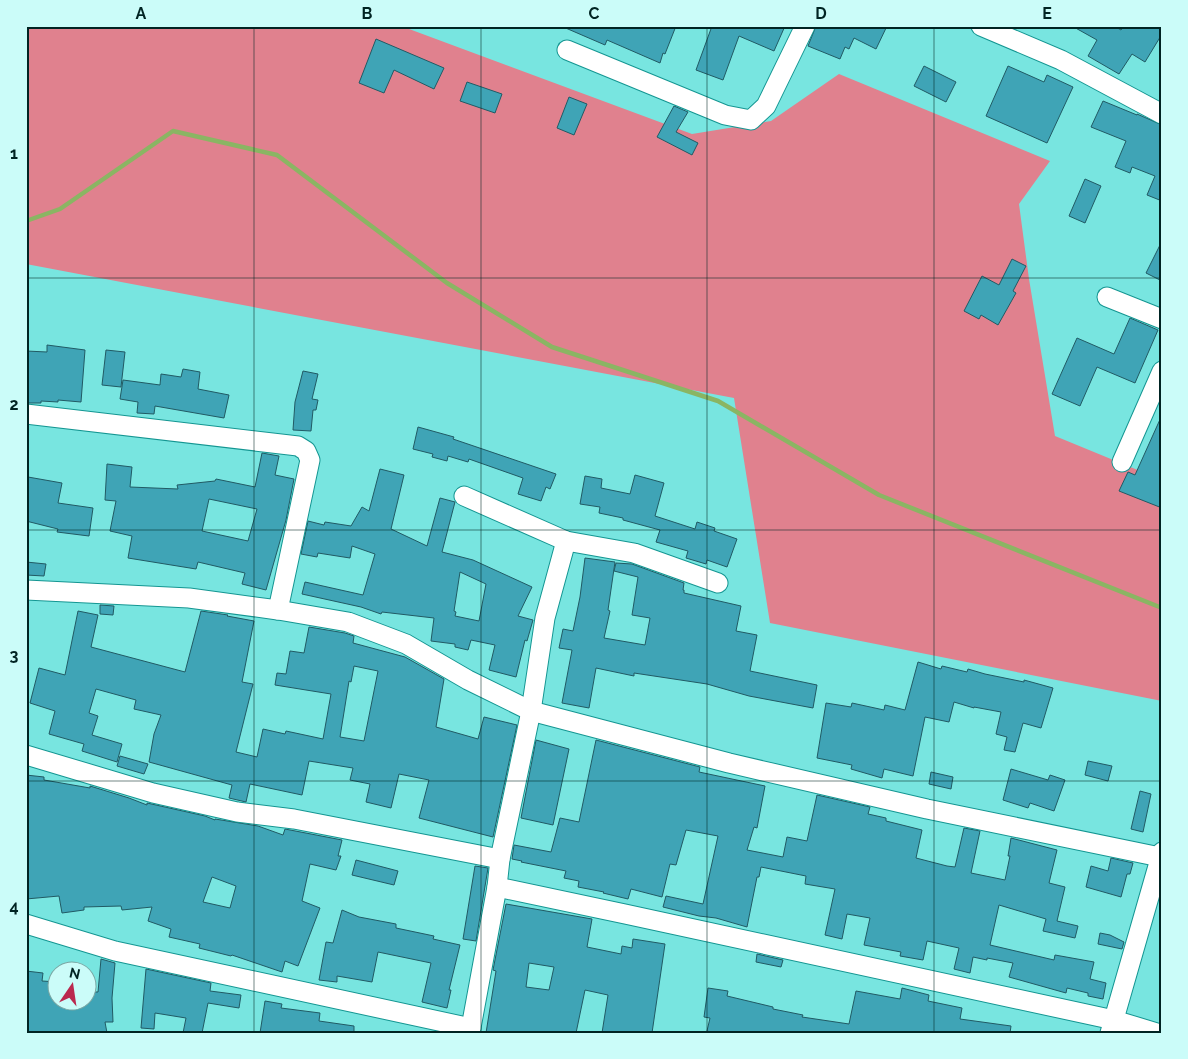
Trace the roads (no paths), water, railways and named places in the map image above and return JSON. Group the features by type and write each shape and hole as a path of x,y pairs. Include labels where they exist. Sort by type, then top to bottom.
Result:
{"street":[{"path":"567,50 725,115 751,120 766,106 805,26"},
{"path":"981,26 1061,60 1162,114"},
{"path":"1107,297 1162,319"},
{"path":"1122,462 1162,371"},
{"path":"26,414 298,446 306,451 310,460 278,610"},
{"path":"464,496 566,541 634,553 718,582"},
{"path":"26,924 115,951 471,1030 497,887 500,859 531,711 545,618 566,541"},
{"path":"26,590 189,598 348,622 406,644 468,680 531,711 729,762 927,809 1161,854 1112,1026"},
{"path":"26,755 153,793 237,812 294,819 500,859"},
{"path":"497,887 635,916 1112,1026 1157,1033"}],"waterway":[{"path":"26,221 60,209 173,131 277,155 447,283 552,347 718,401 879,495 1162,608"}]}
